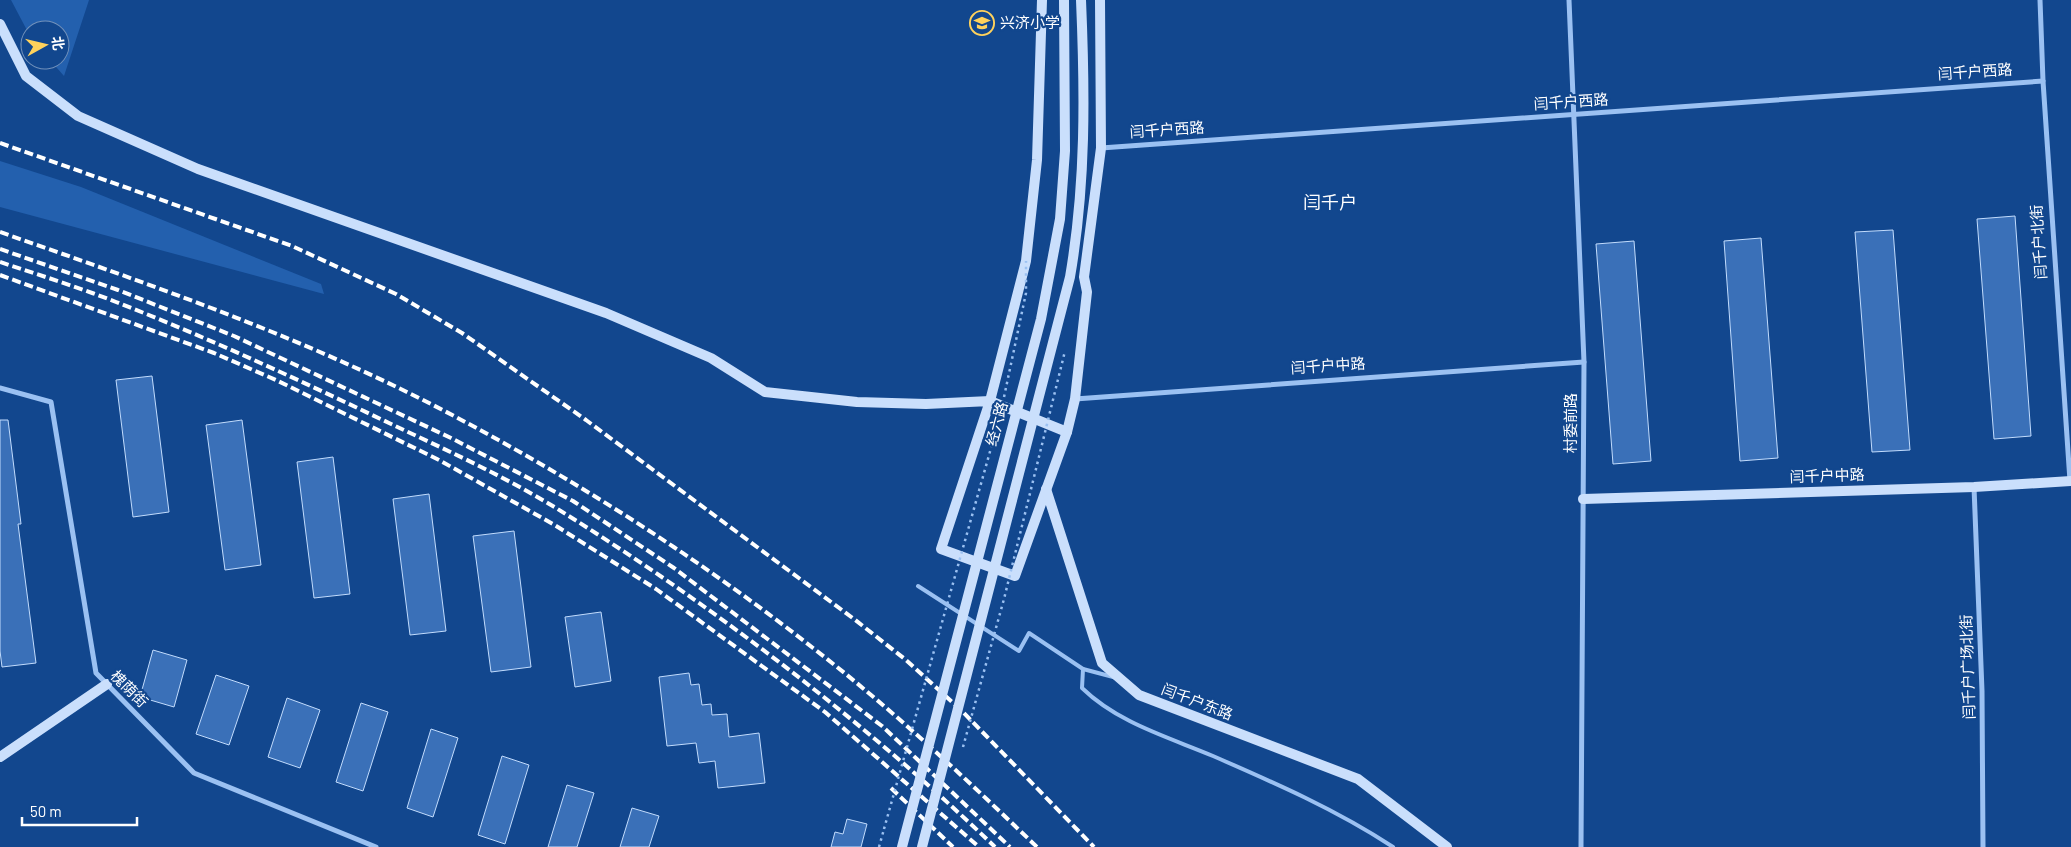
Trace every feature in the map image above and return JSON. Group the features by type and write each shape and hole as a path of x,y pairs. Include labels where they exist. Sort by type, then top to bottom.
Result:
{"street":[{"path":"1042,0 1037,160 1026,261 990,401 941,549 1015,576 1067,432 1075,399 1087,292 1084,277 1101,148 1100,0"},
{"name":"经六路","path":"902,847 1040,319 1060,219 1065,151 1064,0"},
{"path":"922,847 1070,277 1076,244 1085,143 1082,0"},
{"name":"村委前路","path":"1569,0 1584,362 1581,847"},
{"name":"闫千户北街","path":"2040,0 2043,80 2071,481"},
{"path":"0,24 26,76 78,116 198,170 606,312 711,358 764,392 857,402 926,404 990,401 1067,432"},
{"name":"闫千户西路","path":"1101,148 2043,80"},
{"name":"闫千户中路","path":"1075,399 1584,362"},
{"name":"槐荫街","path":"0,388 51,402 96,673 194,773 376,847"},
{"name":"闫千户中路","path":"1583,499 1974,487 2071,481"},
{"name":"闫千户广场北街","path":"1974,487 1982,691 1983,847"},
{"name":"闫千户东路","path":"1046,489 1102,663 1139,695 1358,779 1446,847"},
{"path":"0,757 107,684"}],"lane":[{"path":"918,586 1019,651 1029,632 1083,669 1109,678 1120,679"},
{"path":"1083,669 1082,688 1116,715 1298,793 1370,832 1393,847"}],"path":[{"path":"879,847 1000,416 1026,293 1026,261"},
{"path":"961,752 1009,580 1066,346"}],"shaded area":[{"path":"11,0 89,0 70,58 70,20 22,20"},
{"path":"59,70 66,70 64,76"},
{"path":"0,161 81,187 321,284 324,294 0,207"}],"building":[{"path":"2015,216 2031,436 1994,439 1977,219"},
{"path":"1893,230 1910,450 1872,452 1855,232"},
{"path":"1761,238 1778,458 1740,461 1724,241"},
{"path":"1634,241 1651,461 1613,464 1596,244"},
{"path":"152,376 169,512 133,517 116,380"},
{"path":"0,420 8,420 21,524 18,524 36,663 2,667 0,651"},
{"path":"242,420 261,565 225,570 206,425"},
{"path":"333,457 350,594 314,598 297,462"},
{"path":"429,494 446,631 410,635 393,499"},
{"path":"514,531 531,667 491,672 473,536"},
{"path":"601,612 611,681 575,687 565,617"},
{"path":"153,650 187,660 174,707 140,697"},
{"path":"689,673 691,685 699,684 702,705 711,704 712,715 727,714 729,737 759,733 765,783 718,788 715,761 699,763 696,743 667,746 659,677"},
{"path":"216,675 249,686 229,745 196,734"},
{"path":"287,698 320,710 300,768 268,757"},
{"path":"361,703 388,712 363,791 336,782"},
{"path":"431,729 458,738 433,817 407,808"},
{"path":"502,756 529,765 505,844 478,835"},
{"path":"567,785 594,793 577,847 548,847"},
{"path":"632,808 659,816 649,847 620,847"},
{"path":"847,819 867,824 861,847 831,847 835,832 843,834"}],"railway":[{"path":"0,143 292,246 396,294 462,333 586,420 854,619 906,660 962,711 1094,847"},
{"path":"0,232 230,315 344,362 501,441 593,495 683,553 771,615 813,648 900,720 1037,847"},
{"path":"0,249 118,290 234,336 451,438 573,501 674,568 882,726 1010,847"},
{"path":"0,262 102,297 220,345 452,453 536,496 672,584 784,666 893,754 995,847"},
{"path":"0,275 214,353 276,380 439,460 553,524 656,589 825,712 979,847"},
{"path":"891,788 953,847"}],"place":[{"name":"兴济小学","path":"982,23"}],"district":[{"name":"闫千户","path":"1330,203"}]}
